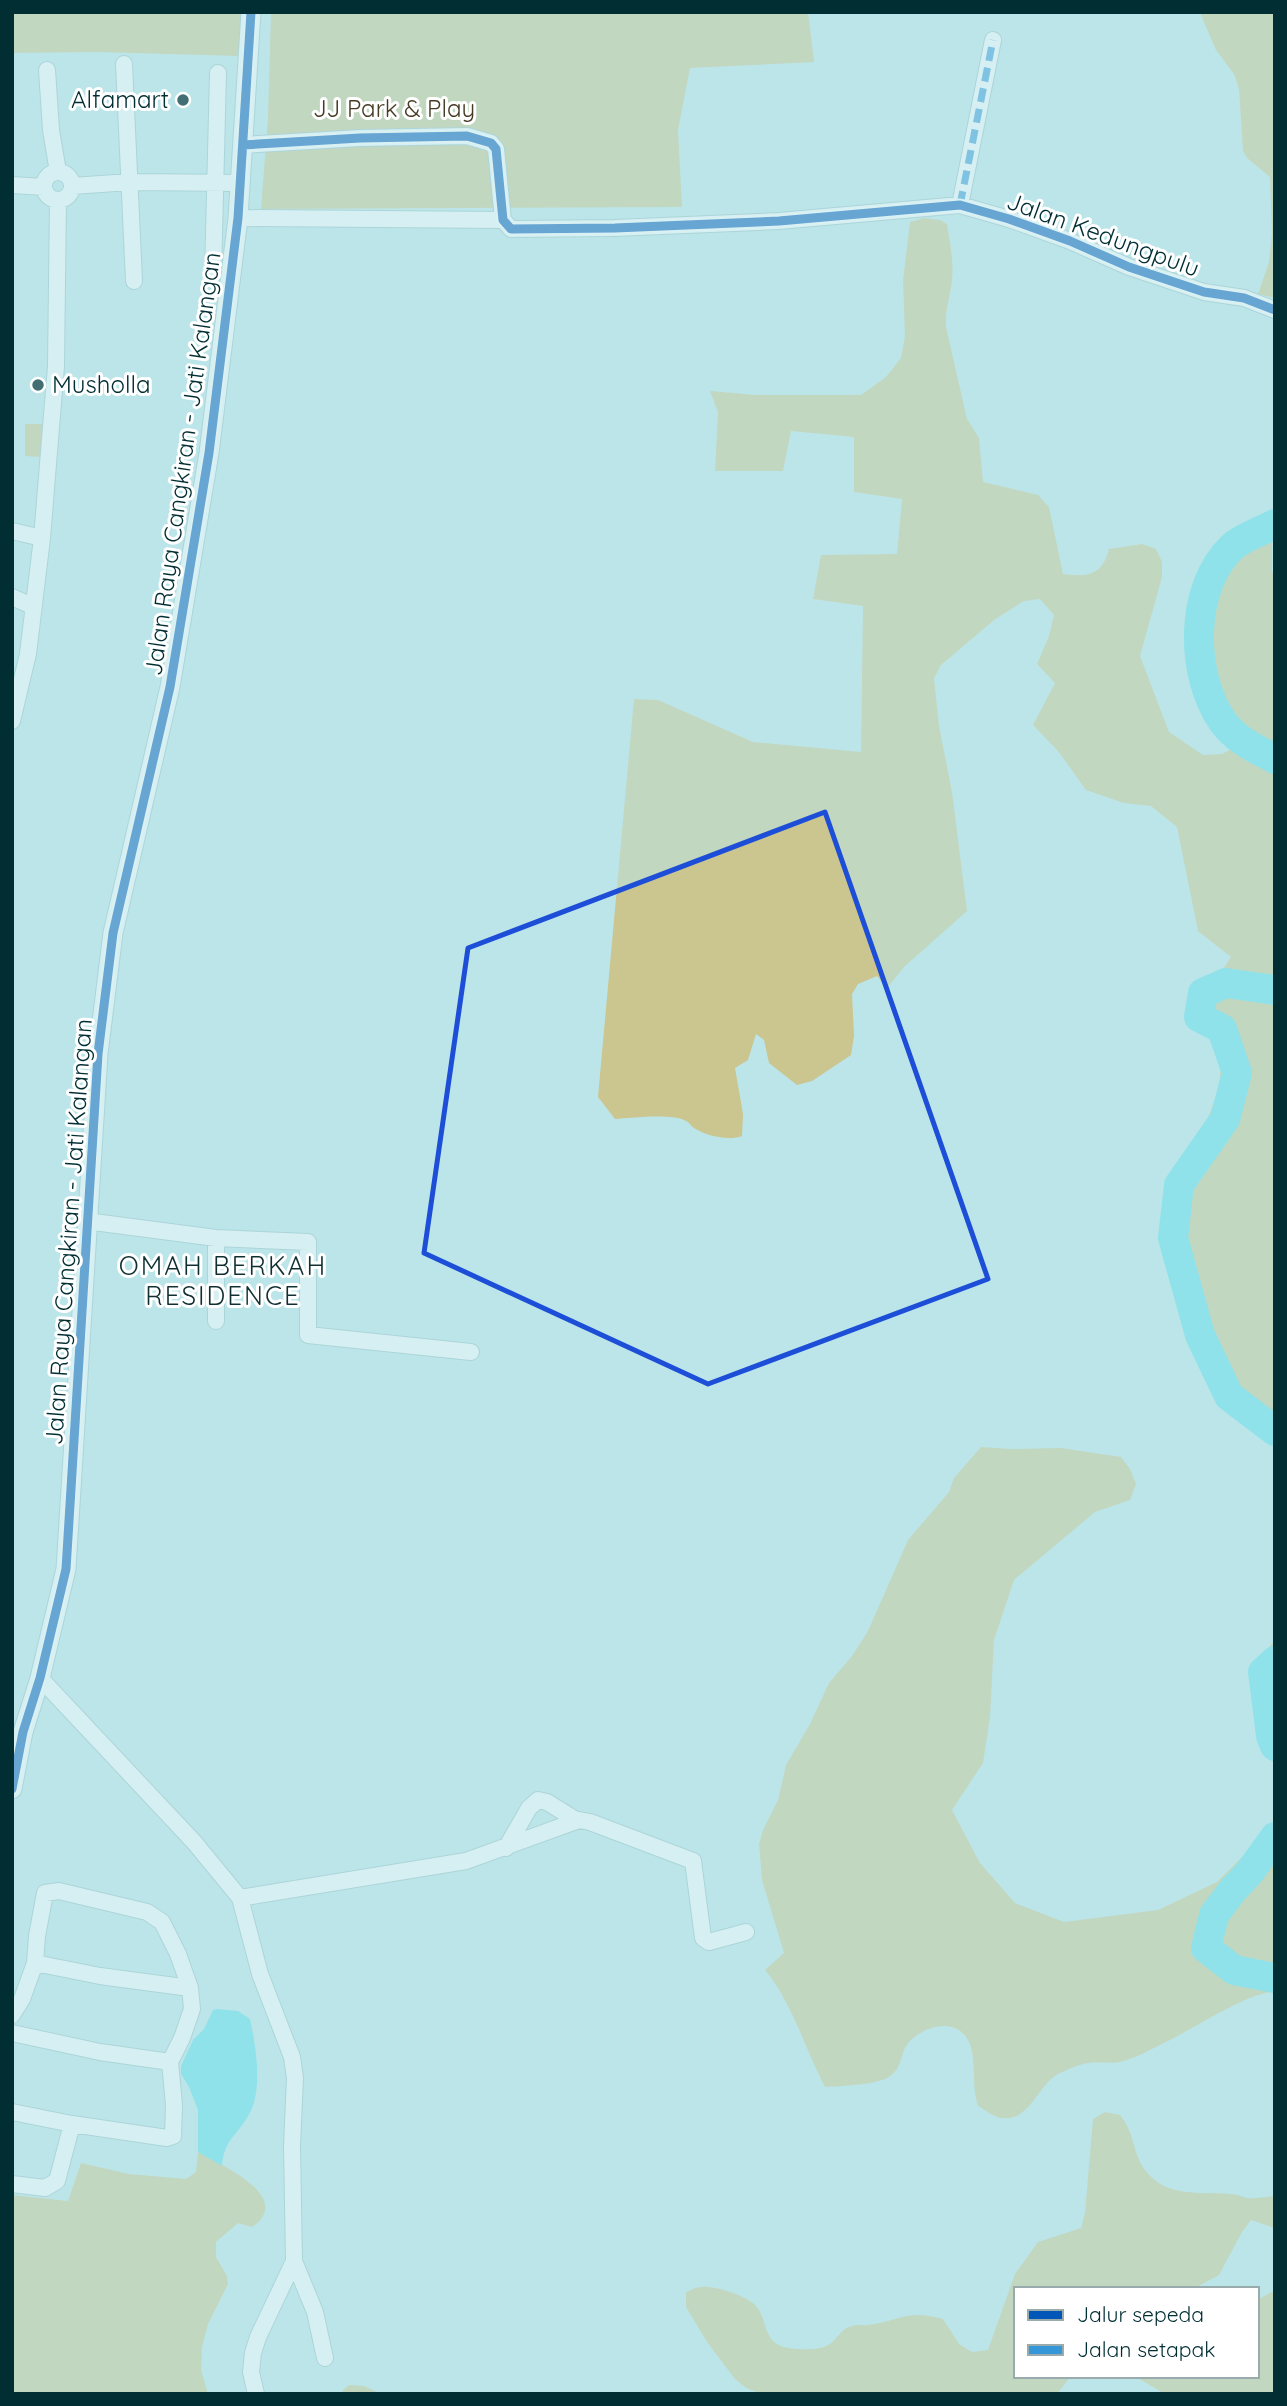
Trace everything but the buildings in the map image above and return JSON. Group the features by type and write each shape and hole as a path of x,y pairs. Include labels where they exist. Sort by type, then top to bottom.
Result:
{"street":[{"name":"Jalan Raya Cangkiran - Jati Kalangan","path":"12,1789 23,1732 40,1678 66,1569 98,1054 113,933 170,687 209,453 238,218 251,12"},
{"path":"960,205 993,40"},
{"path":"124,64 134,281"},
{"path":"47,70 51,130 58,172"},
{"path":"213,274 218,73"},
{"path":"238,218 503,220 496,149 478,138 430,136 243,145"},
{"path":"58,172 68,176 72,186 68,196 58,200 48,196 44,187 48,176 58,172"},
{"path":"72,186 130,182 239,183"},
{"path":"12,186 44,187"},
{"path":"12,721 20,654 32,606 42,538 56,366 58,200"},
{"name":"Jalan Kedungpulu","path":"503,220 511,229 615,228 779,221 960,205 1070,241 1129,267 1192,288 1244,298 1275,310"},
{"path":"12,531 42,538"},
{"path":"12,597 32,606"},
{"path":"86,1221 216,1238 308,1242 308,1335 471,1352"},
{"path":"216,1238 216,1321"},
{"path":"40,1678 194,1842 240,1898 260,1974 292,2057 295,2078 292,2146 294,2261 315,2312 325,2358"},
{"path":"506,1848 529,1808 538,1800 547,1802 576,1820 590,1822 693,1861 703,1938 709,1942 746,1932"},
{"path":"240,1898 466,1861 576,1820"},
{"path":"12,2015 22,2000 35,1963 37,1936 46,1894 59,1891 148,1912 162,1922 178,1954 190,1988 192,2009 170,2062 174,2105 173,2136 167,2138 72,2124 12,2112"},
{"path":"35,1963 100,1976 190,1988"},
{"path":"12,2032 100,2052 170,2062"},
{"path":"12,2184 45,2188 57,2181 72,2124"},
{"path":"256,2394 251,2372 253,2353 294,2261"}],"highlighted area":[{"path":"825,812 988,1279 708,1384 424,1253 468,948"}],"green space":[{"path":"12,12 243,12 239,56 98,52 12,53"},
{"name":"JJ Park & Play","path":"271,12 808,12 814,62 690,68 678,130 682,207 261,209 268,118"},
{"path":"1202,12 1275,12 1275,298 1258,294 1269,262 1272,233 1270,177 1247,158 1243,151 1239,89 1234,74 1216,50"},
{"path":"924,218 940,220 947,224 952,274 946,327 967,419 979,438 983,482 1038,495 1049,507 1063,574 1093,573 1102,565 1109,549 1142,544 1156,549 1162,562 1162,577 1140,656 1169,732 1203,755 1222,754 1233,748 1241,727 1216,695 1205,674 1204,622 1210,591 1223,567 1258,531 1272,540 1272,571 1275,579 1275,1441 1251,1423 1216,1384 1186,1302 1169,1235 1174,1186 1203,1132 1219,1088 1221,1063 1209,1035 1194,1018 1193,995 1218,977 1231,957 1198,931 1177,827 1151,806 1124,803 1086,790 1058,751 1033,725 1055,683 1037,664 1049,636 1054,615 1040,599 1024,601 994,620 941,665 934,678 967,911 905,966 887,988 877,976 858,984 852,994 854,1036 851,1055 812,1081 797,1085 769,1063 764,1040 756,1034 748,1060 735,1068 743,1114 742,1136 737,1137 711,1135 699,1131 686,1121 672,1117 615,1119 598,1097 634,699 658,700 753,742 861,752 863,606 813,599 821,555 897,554 902,499 854,492 854,437 791,431 783,471 715,471 718,412 710,391 756,395 861,395 886,377 901,358 905,336 903,281 910,222"},
{"path":"25,424 45,424 42,457 25,456"},
{"path":"981,1447 1061,1448 1121,1457 1136,1484 1130,1500 1095,1512 1014,1580 994,1640 990,1717 983,1763 952,1810 980,1863 1015,1903 1064,1922 1158,1910 1217,1882 1275,1824 1275,1992 1251,1997 1132,2058 1116,2063 1085,2064 1061,2072 1026,2109 1011,2118 992,2115 978,2106 969,2042 964,2034 949,2026 933,2028 917,2035 907,2045 894,2073 883,2080 825,2087 784,1998 765,1970 784,1953 762,1880 759,1844 778,1800 786,1765 810,1724 829,1683 852,1656 868,1631 908,1540 949,1492 954,1478"},
{"path":"1275,1639 1275,1706 1264,1704 1262,1658"},
{"path":"1105,2112 1120,2115 1145,2170 1163,2186 1185,2192 1233,2194 1247,2198 1275,2196 1275,2228 1251,2220 1219,2275 1197,2287 1014,2287 1014,2378 1069,2378 1057,2394 762,2394 746,2388 735,2379 707,2342 686,2307 686,2292 697,2288 722,2289 738,2295 756,2306 775,2343 791,2348 824,2347 849,2327 921,2315 943,2319 959,2344 972,2352 988,2350 1015,2274 1038,2242 1081,2228 1085,2213 1093,2119"},
{"path":"198,2152 249,2183 260,2193 265,2204 263,2216 252,2227 238,2223 216,2242 216,2257 227,2276 228,2284 208,2324 202,2347 201,2370 208,2394 12,2394 12,2195 68,2201 81,2163 129,2174 186,2179 196,2172"},
{"path":"1275,2290 1275,2394 1165,2394 1137,2378 1259,2378 1259,2299"},
{"path":"349,2385 364,2386 382,2394 342,2394"}],"water":[{"path":"213,2010 238,2011 250,2019 257,2070 252,2108 228,2145 222,2166 198,2152 198,2110 181,2074 181,2066 193,2040 204,2029"}],"waterway":[{"path":"1275,524 1236,543 1218,564 1208,585 1199,632 1204,681 1223,722 1240,739 1275,759"},
{"path":"1275,990 1226,983 1203,993 1199,1017 1222,1029 1237,1073 1225,1119 1179,1185 1173,1238 1200,1335 1229,1396 1275,1431"},
{"path":"1275,1661 1263,1672 1271,1736 1275,1746"},
{"path":"1275,1837 1214,1915 1206,1948 1234,1970 1275,1978"}],"marked path":[{"path":"960,205 993,40"}],"cycle path":[{"path":"12,1789 23,1732 40,1678 66,1569 98,1054 113,933 170,687 209,453 238,218 251,12"},
{"path":"243,145 360,138 467,136 491,143 496,149 503,220 511,229 615,228 779,221 960,205 1070,241 1129,267 1204,292 1244,298 1275,310"}],"place":[{"name":"Alfamart","path":"183,100"},
{"name":"Musholla","path":"38,385"}],"district":[{"name":"OMAH BERKAH RESIDENCE","path":"223,1281"}]}
